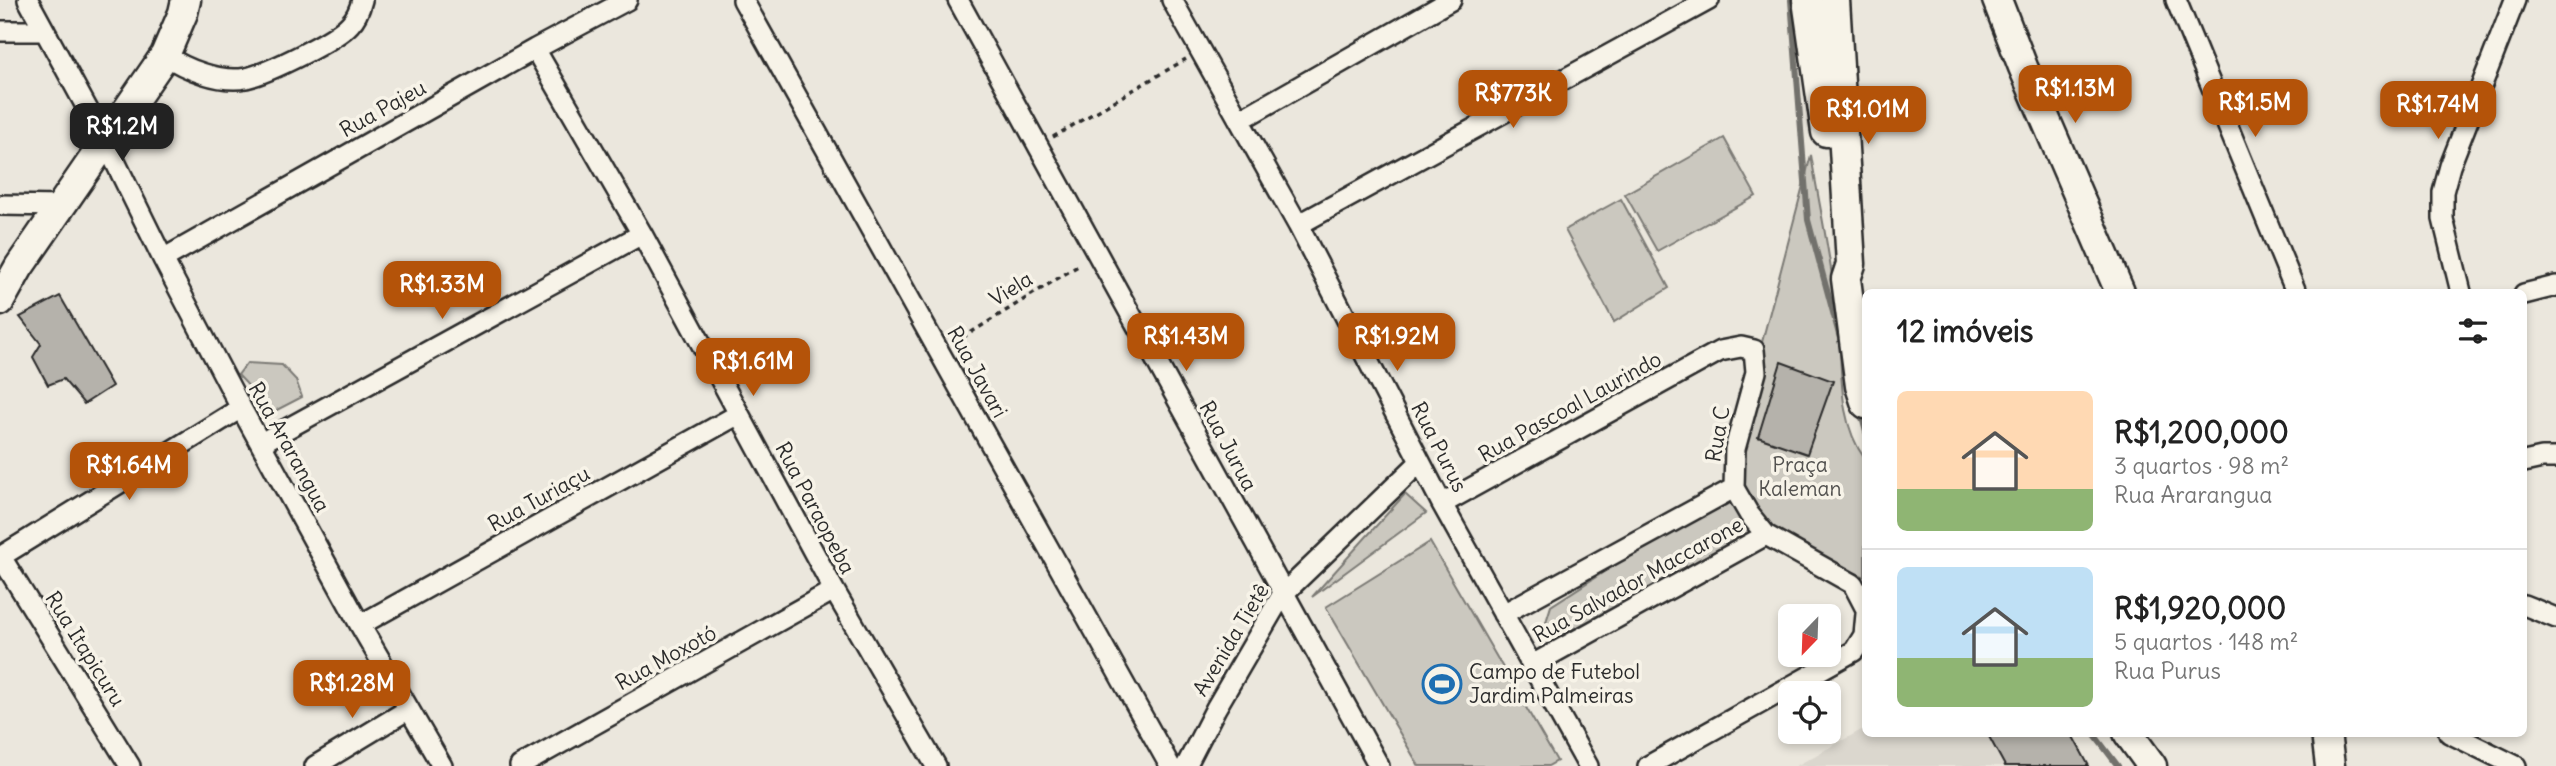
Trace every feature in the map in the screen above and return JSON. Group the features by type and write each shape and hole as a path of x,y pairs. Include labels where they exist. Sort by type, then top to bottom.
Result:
{"street":[{"name":"Rua Ararangua","path":"28,0 106,143 241,408 360,625 442,766"},
{"path":"0,301 19,267 165,55 186,0"},
{"path":"165,55 180,66 209,75 244,78 269,70 336,36 352,23 362,0"},
{"name":"Rua Pajeu","path":"163,259 627,0"},
{"name":"Rua Javari","path":"743,0 1170,766"},
{"name":"Rua Jurua","path":"958,0 1282,595 1379,766"},
{"name":"Rua Purus","path":"1172,0 1298,225 1442,504 1588,766"},
{"path":"1240,120 1451,0"},
{"path":"1298,225 1709,0"},
{"path":"1807,0 1826,136 1838,262 1842,276 1846,279"},
{"path":"1835,0 1851,264 1846,279 1862,392"},
{"path":"1997,0 2119,289"},
{"path":"2176,0 2294,289"},
{"path":"2460,289 2444,219 2443,192 2450,166 2515,0"},
{"path":"0,31 45,31"},
{"name":"Rua Paraopeba","path":"535,49 642,234 834,590 936,766"},
{"path":"0,205 61,206"},
{"path":"261,443 642,234"},
{"path":"2527,292 2556,286"},
{"name":"Rua C","path":"1720,351 1741,347 1754,350 1756,372 1735,449 1734,488 1749,514 1766,534 1853,584 1862,603"},
{"name":"Rua Pascoal Laurindo","path":"1442,504 1720,351"},
{"path":"1,557 241,408"},
{"name":"Rua Turiaçu","path":"360,625 739,414"},
{"path":"2527,461 2556,458"},
{"name":"Avenida Tietê","path":"1186,766 1216,708 1282,595 1420,462"},
{"name":"Rua Salvador Maccarone","path":"1503,614 1734,488"},
{"name":"Rua Salvador Maccarone","path":"1532,665 1766,534"},
{"name":"Rua Itapicuru","path":"1,557 130,766"},
{"name":"Rua Moxotó","path":"520,766 834,590"},
{"path":"2527,606 2556,618"},
{"path":"1648,766 1854,651 1862,638"},
{"path":"315,766 409,709"},
{"path":"2130,737 2152,766"},
{"path":"2326,737 2330,766"},
{"path":"2457,737 2516,766"}],"path":[{"path":"1038,146 1199,51"},
{"name":"Viela","path":"940,352 1098,253"}],"shaded area":[{"path":"1862,730 1862,737 2074,737 2022,766 1796,766 1836,744 1841,744 1841,741"}],"green space":[{"path":"1724,138 1756,196 1657,251 1625,194"},
{"name":"Praça Kaleman","path":"1811,155 1835,298 1845,410 1849,427 1862,454 1862,576 1766,535 1559,636 1546,622 1551,606 1734,488 1739,430"},
{"path":"1621,199 1669,288 1614,322 1565,230"},
{"path":"247,363 282,365 296,380 302,397 273,412 238,375"},
{"path":"1405,494 1426,513 1312,597"},
{"name":"Campo de Futebol Jardim Palmeiras","path":"1430,542 1557,761 1548,766 1419,766 1326,607"}],"building":[{"path":"60,296 112,386 84,404 63,379 48,385 33,357 41,344 20,317"},
{"path":"1781,362 1833,381 1807,454 1758,437"},
{"path":"1989,737 2073,737 2089,766 2005,766"}],"waterway":[{"path":"1791,0 1808,220 1841,342"},
{"path":"1860,410 1862,417"},
{"path":"2096,737 2118,766"}],"place":[{"name":"Campo de Futebol Jardim Palmeiras","path":"1442,684"}]}
